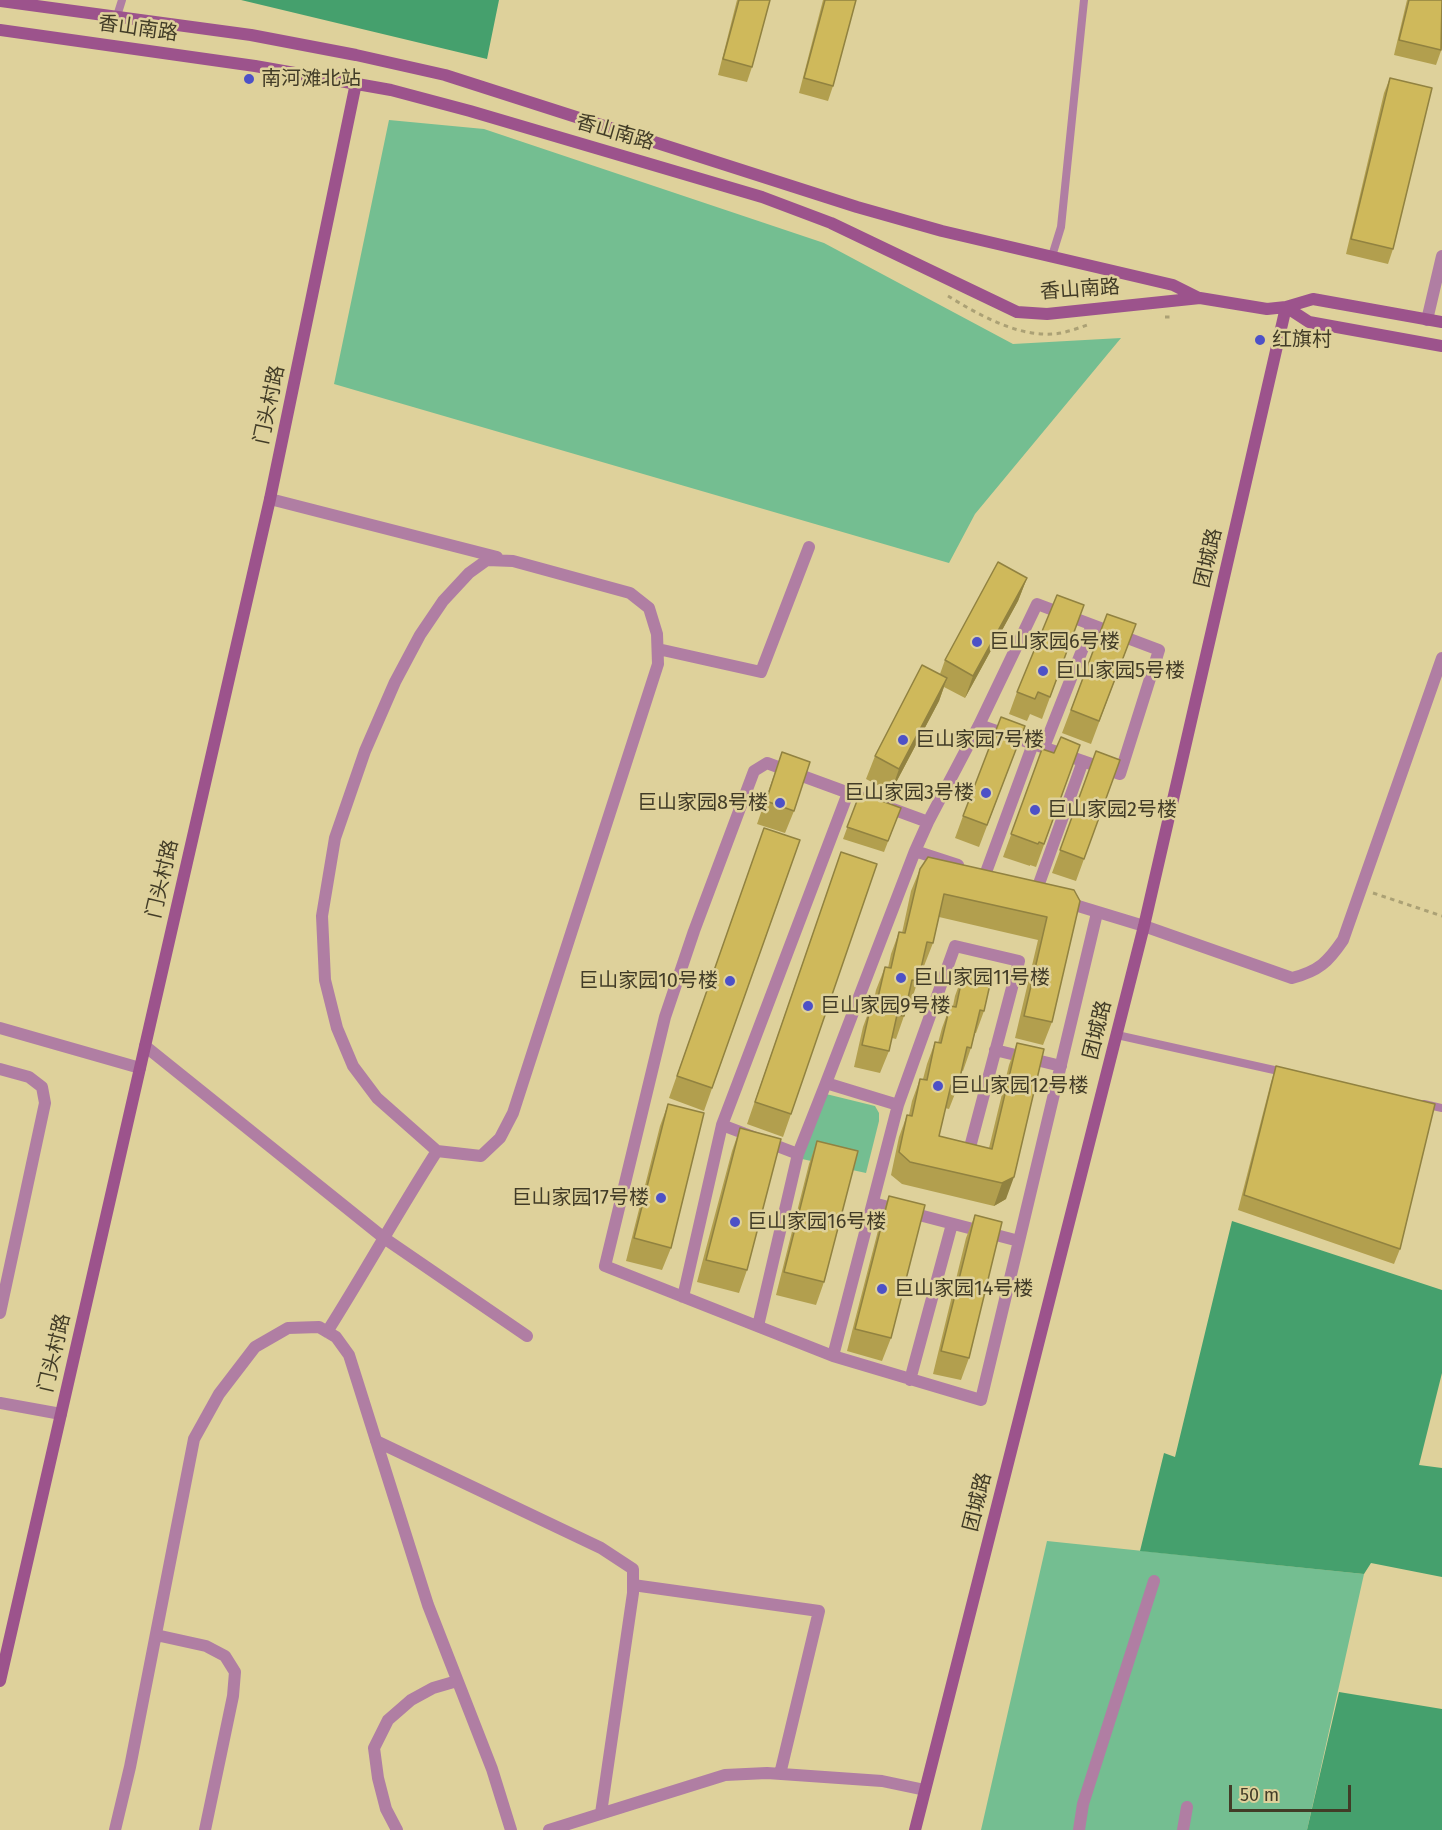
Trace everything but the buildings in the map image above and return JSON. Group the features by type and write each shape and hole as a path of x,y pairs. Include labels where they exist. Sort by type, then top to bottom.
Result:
{"street":[{"name":"香山南路","path":"0,1 62,4 117,16 251,35 356,54 445,75 857,207 942,231 1173,285 1200,298"},
{"name":"香山南路","path":"0,30 255,66 356,83 470,111 762,198 831,223 1017,312 1047,314 1200,298 1268,309 1286,307 1313,299 1442,322"},
{"name":"门头村路","path":"0,1681 270,499 356,83"},
{"path":"1427,320 1442,256"},
{"path":"1286,307 1309,322 1442,346"},
{"name":"团城路","path":"915,1830 1144,926 1286,307"},
{"path":"270,499 513,561 630,593 649,608 657,634 658,664 513,1113 500,1138 481,1156 437,1151 377,1098 353,1066 337,1028 326,980 322,916 338,827 365,751 395,682 420,635 443,601 469,573 487,560 513,561"},
{"path":"658,649 761,672 809,547"},
{"path":"758,1326 798,1154 915,851 1037,604 1159,650 1119,774 979,725"},
{"path":"915,851 980,873 1092,625"},
{"path":"1083,761 1041,894 1096,913 1144,926 1292,978 1310,974 1328,961 1343,940 1442,658"},
{"path":"928,822 767,764 754,771 694,931 665,1017 605,1266 833,1356 981,1400 1096,913"},
{"path":"683,1297 722,1125 848,793"},
{"path":"833,1356 898,1106 955,946 1019,961 969,1151"},
{"path":"0,1028 140,1068"},
{"path":"145,1046 384,1238 527,1336"},
{"path":"995,1050 1060,1066"},
{"path":"0,1069 29,1077 42,1087 45,1103 0,1313"},
{"path":"826,1083 898,1106"},
{"path":"722,1125 798,1154"},
{"path":"327,1332 437,1151"},
{"path":"873,1203 1019,1241"},
{"path":"910,1380 952,1224"},
{"path":"115,1830 130,1767 194,1439 219,1394 255,1347 288,1328 319,1327 336,1337 349,1355 428,1605 492,1769 511,1830"},
{"path":"0,1403 61,1414"},
{"path":"376,1441 601,1548 633,1569 633,1585 601,1813"},
{"path":"1079,1830 1083,1804 1154,1581"},
{"path":"633,1585 819,1611 780,1774"},
{"path":"156,1635 206,1646 225,1656 236,1672 206,1830"},
{"path":"397,1830 386,1809 378,1778 374,1748 388,1720 411,1700 433,1688 457,1681"},
{"path":"549,1830 725,1774 780,1774 882,1780 925,1790"},
{"path":"1183,1830 1187,1807"}],"lane":[{"path":"117,16 122,0"},
{"path":"1052,256 1061,227 1084,0"},
{"path":"1116,1035 1291,1074"},
{"path":"1419,1102 1442,1108"}],"path":[{"path":"1361,889 1442,916"}],"green space":[{"path":"241,0 499,0 487,59"},
{"path":"389,120 484,129 824,243 1013,344 1121,338 975,514 949,563 334,384"},
{"path":"822,1093 875,1106 879,1113 866,1173 802,1159"},
{"path":"1232,1221 1442,1290 1442,1373 1419,1465 1442,1468 1442,1577 1371,1563 1364,1574 1140,1551 1164,1453 1175,1457"},
{"path":"1047,1541 1364,1574 1307,1830 981,1830"},
{"path":"1339,1692 1442,1709 1442,1830 1307,1830"}],"place":[{"name":"南河滩北站","path":"249,79"},
{"name":"红旗村","path":"1260,340"},
{"name":"巨山家园6号楼","path":"977,642"},
{"name":"巨山家园5号楼","path":"1043,671"},
{"name":"巨山家园7号楼","path":"903,740"},
{"name":"巨山家园3号楼","path":"986,793"},
{"name":"巨山家园8号楼","path":"780,803"},
{"name":"巨山家园2号楼","path":"1035,810"},
{"name":"巨山家园11号楼","path":"901,978"},
{"name":"巨山家园10号楼","path":"730,981"},
{"name":"巨山家园9号楼","path":"808,1006"},
{"name":"巨山家园12号楼","path":"938,1086"},
{"name":"巨山家园17号楼","path":"661,1198"},
{"name":"巨山家园16号楼","path":"735,1222"},
{"name":"巨山家园14号楼","path":"882,1289"}]}
